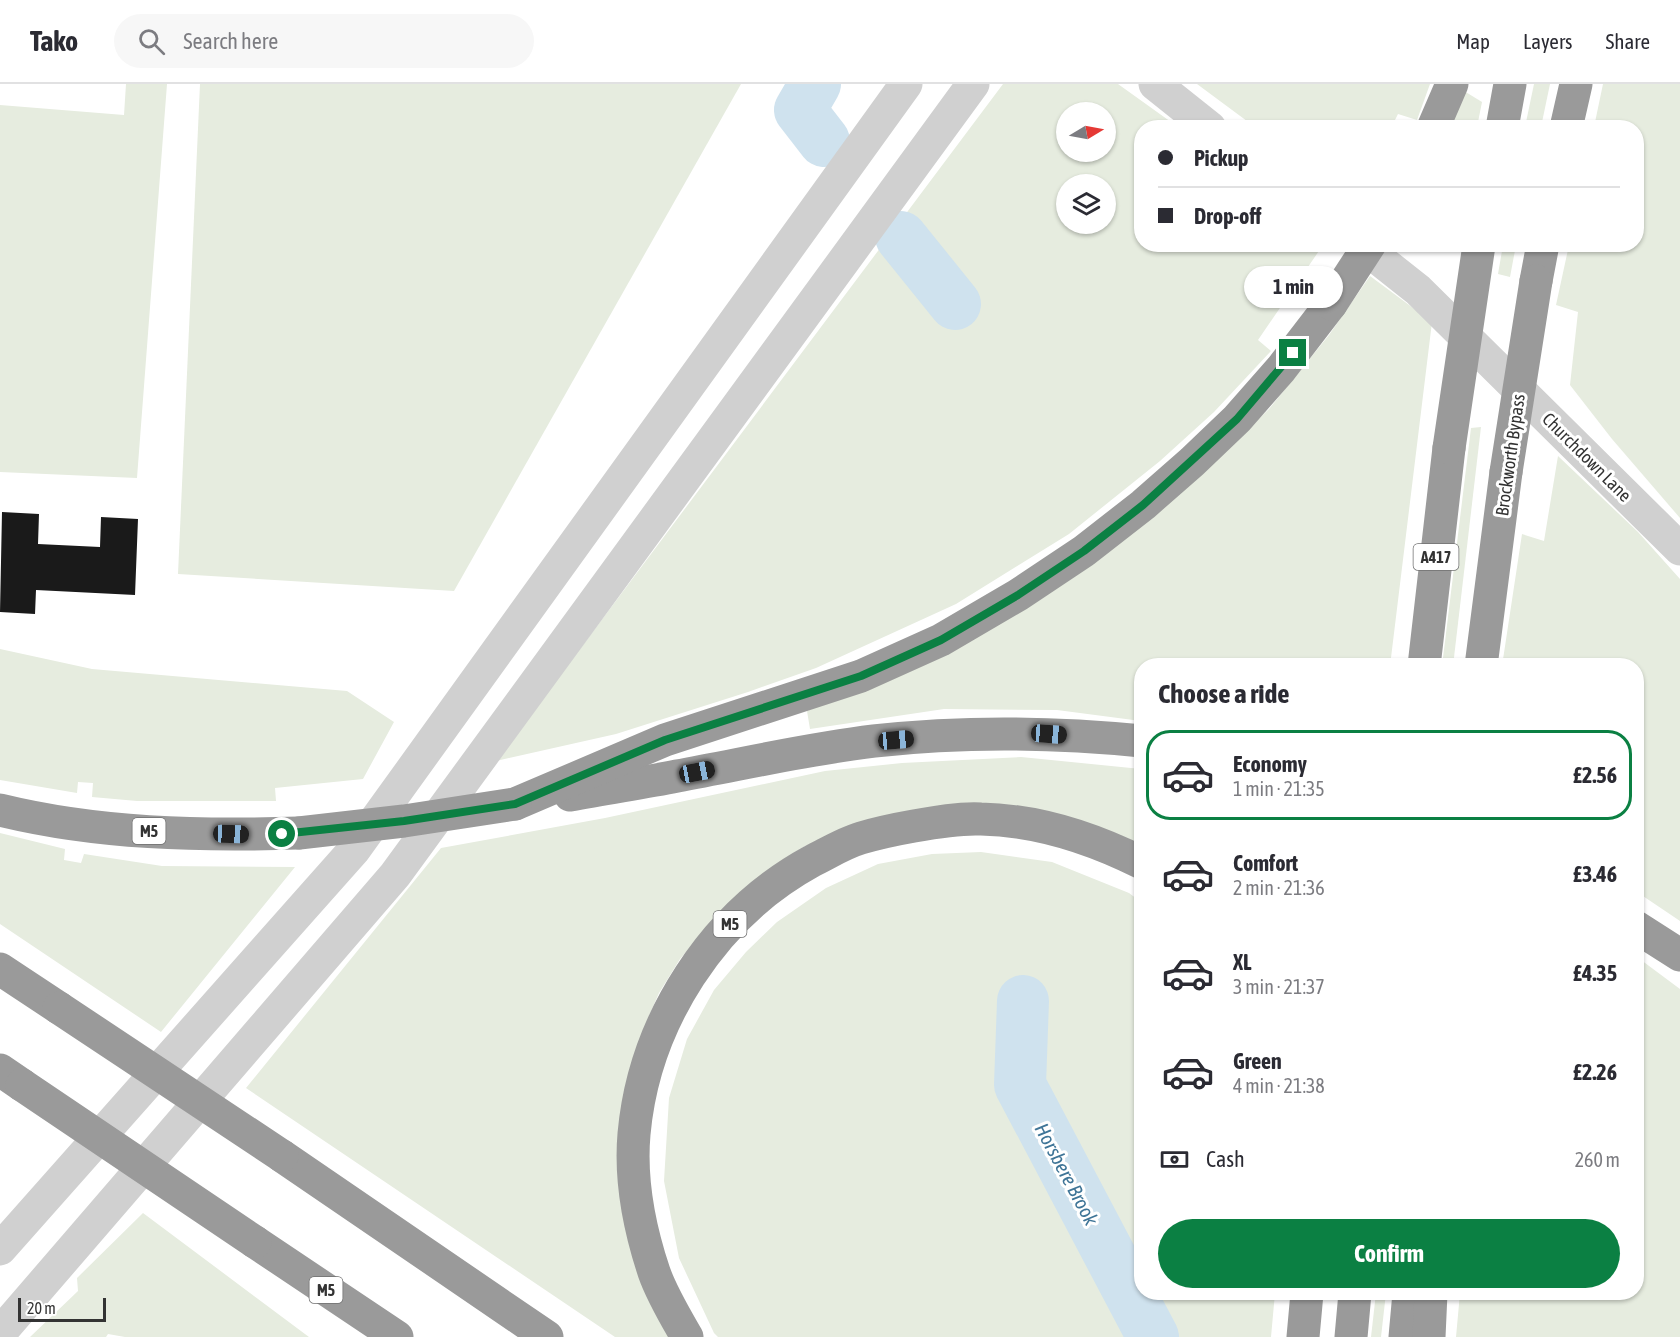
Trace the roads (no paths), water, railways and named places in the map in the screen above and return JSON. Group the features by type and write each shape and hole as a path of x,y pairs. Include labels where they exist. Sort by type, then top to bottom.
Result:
{"highway":[{"path":"1436,120 1452,84"},
{"path":"1503,120 1510,84"},
{"path":"1568,120 1576,84"},
{"name":"M5","path":"515,804 665,740 861,676 941,640 1018,595 1084,551 1143,505 1237,419 1281,369 1331,304 1365,252"},
{"name":"A417","path":"1425,658 1449,448 1478,252"},
{"name":"Brockworth Bypass","path":"1482,658 1506,472 1542,252"},
{"name":"M5","path":"0,810 106,829 248,835 299,833 404,821 515,804 677,776 774,756 874,741 1007,733 1134,740"},
{"name":"M5","path":"687,1337 655,1274 642,1227 635,1181 634,1135 646,1069 661,1028 701,958 728,926 759,897 796,870 828,853 860,838 938,821 981,819 1023,823 1063,832 1134,859"},
{"path":"1644,932 1680,955"},
{"path":"0,969 282,1156 547,1337"},
{"name":"M5","path":"11,1078 397,1337"},
{"path":"1303,1337 1306,1300"},
{"path":"1351,1337 1354,1300"},
{"path":"1405,1337 1409,1300"},
{"path":"1429,1337 1431,1300"}],"street":[{"path":"0,1249 354,850 906,84"},
{"path":"0,1333 396,875 973,84"},
{"path":"1155,84 1200,120"},
{"name":"Churchdown Lane","path":"1370,252 1418,290 1680,549"}],"waterway":[{"name":"Horsbere Brook","path":"815,84 800,110 824,141"},
{"name":"Horsbere Brook","path":"901,237 955,304"},
{"name":"Horsbere Brook","path":"1023,1001 1020,1085 1153,1337"}]}
